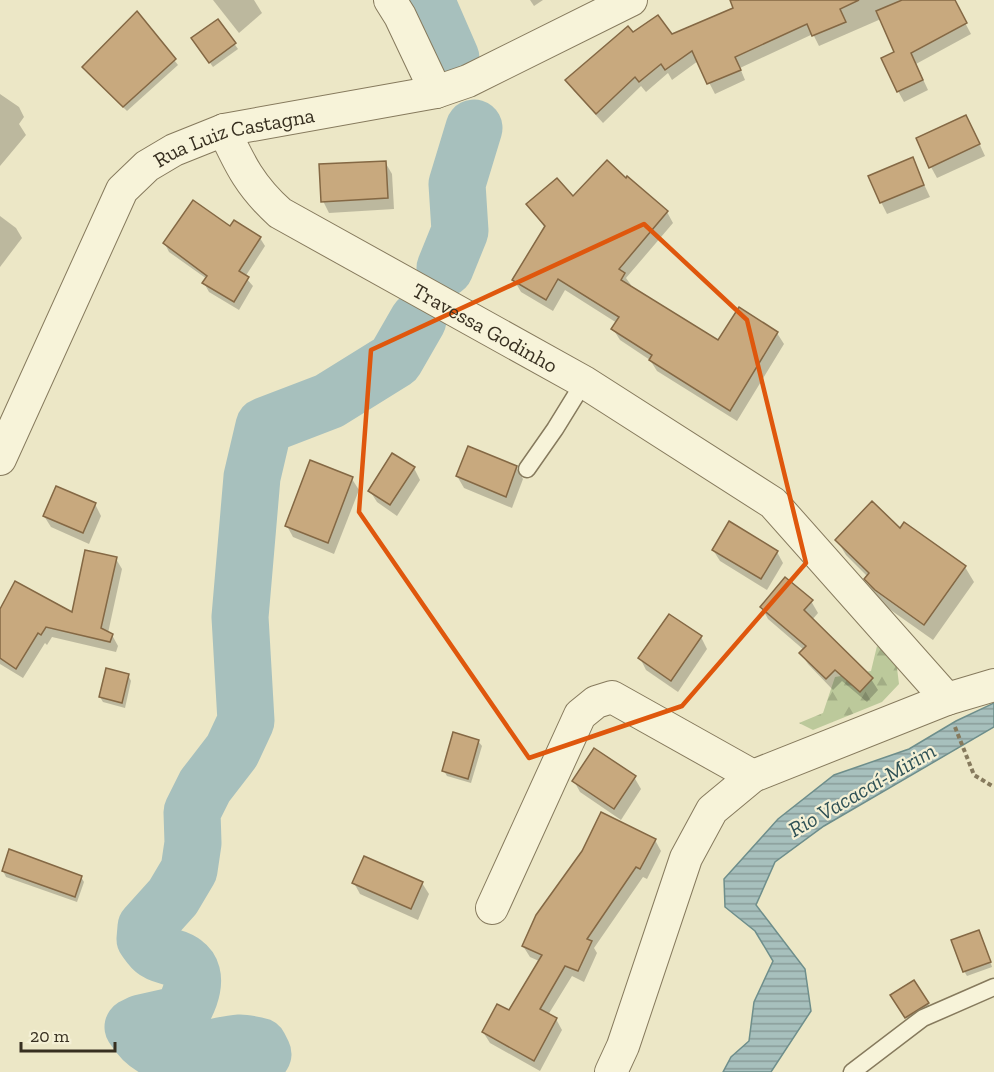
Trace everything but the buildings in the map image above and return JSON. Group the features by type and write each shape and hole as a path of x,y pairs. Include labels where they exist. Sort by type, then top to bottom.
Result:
{"street":[{"path":"390,0 436,92"},
{"name":"Rua Luiz Castagna","path":"0,459 122,190 147,166 174,150 224,130 436,92 468,81 631,0"},
{"name":"Travessa Godinho","path":"224,130 241,167 260,195 280,213 584,382 774,503 947,699"},
{"path":"611,1072 623,1046 686,858 712,810 753,776 947,699 994,685"},
{"path":"492,908 580,715 596,702 612,698 753,776"}],"lane":[{"path":"527,469 584,382"},
{"path":"852,1072 923,1018 994,987"}],"path":[{"path":"962,748 974,775 994,787"}],"highlighted area":[{"path":"644,224 747,320 806,563 682,706 529,758 359,512 371,350"}],"green space":[{"path":"877,646 896,660 899,684 882,702 813,730 799,723 823,713 835,677 871,671"}],"water":[{"name":"Rio Vacacaí-Mirim","path":"994,703 994,727 824,826 775,862 756,905 805,969 811,1011 771,1072 723,1072 731,1057 749,1041 754,1002 773,961 755,931 725,907 724,879 778,819 834,775 909,749 956,721"}],"waterway":[{"path":"424,0 451,58"},
{"path":"445,268 460,231 457,184 474,128"},
{"path":"249,1072 263,1054 259,1046 240,1043 182,1053 169,1053 156,1049 144,1041 133,1027 181,1014 193,981 192,974 184,963 153,949 145,939 146,927 173,897 189,870 193,843 192,812 205,786 232,751 246,721 240,617 252,477 264,426 329,401 395,360 418,320"}]}
